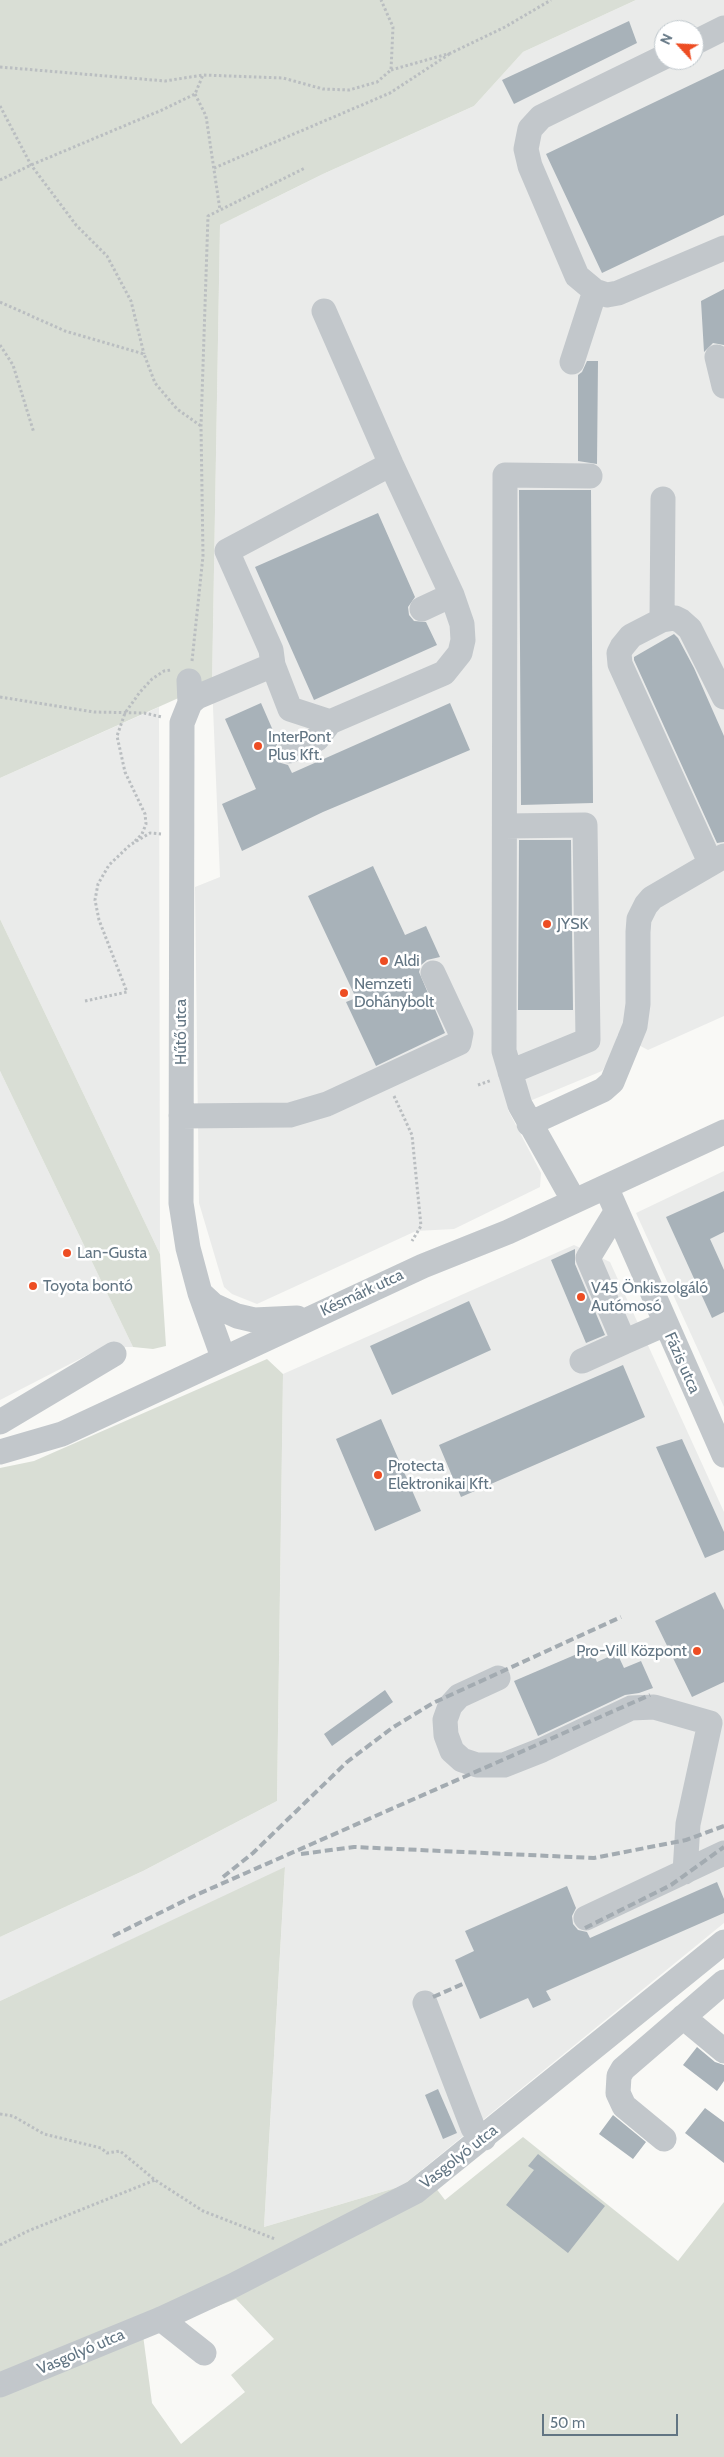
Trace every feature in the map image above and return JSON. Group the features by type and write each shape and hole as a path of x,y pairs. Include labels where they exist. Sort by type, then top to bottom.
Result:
{"street":[{"path":"704,38 724,28"},
{"path":"654,63 541,117 530,129 526,149 530,166 577,276 595,291 607,295 618,293 724,248"},
{"path":"572,362 595,291"},
{"path":"289,751 317,739 330,722 444,673 460,653 463,640 462,624 452,595 391,464 324,310"},
{"path":"717,357 724,386"},
{"path":"330,722 290,709 273,665 271,650 227,551 391,464"},
{"path":"574,1201 520,1105 504,1051 505,475 590,476"},
{"path":"662,620 663,499"},
{"path":"422,609 452,595"},
{"path":"529,1124 603,1090 612,1082 635,1026 638,1004 638,932 642,913 652,898 717,859 620,664 620,653 626,641 662,620 675,618 690,629 724,698"},
{"path":"188,694 197,697 273,665"},
{"name":"Hűtő utca","path":"188,694 180,836 181,1203 188,1248 200,1293 223,1357"},
{"path":"505,826 585,825 588,1040 510,1072"},
{"path":"181,1116 290,1115 327,1104 459,1043 462,1039 461,1033 433,973"},
{"name":"Késmárk utca","path":"0,1452 62,1434 223,1357 423,1266 508,1232 724,1132"},
{"name":"Fázis utca","path":"606,1187 724,1455"},
{"path":"616,1212 588,1258 624,1342"},
{"path":"200,1293 224,1310 254,1320 310,1318"},
{"path":"582,1361 665,1324"},
{"path":"0,1422 114,1354"},
{"path":"498,1678 459,1696 450,1706 445,1720 446,1736 452,1751 462,1760 477,1765 504,1764 542,1750 631,1708 654,1708 710,1723 688,1824 686,1872"},
{"path":"586,1918 724,1853"},
{"name":"Vasgolyó utca","path":"0,2384 161,2318 232,2286 415,2192 724,1942"},
{"path":"664,2139 624,2106 618,2093 617,2081 622,2069 724,1982"},
{"path":"426,2003 455,2103 473,2128 484,2138"},
{"path":"683,2017 724,2051"},
{"path":"161,2318 204,2353"}],"path":[{"path":"381,0 392,27 391,70"},
{"path":"214,168 390,93 451,53 505,27 550,0"},
{"path":"0,67 165,81 203,75 283,78 323,89 349,90 377,82 391,70 451,53"},
{"path":"0,180 195,94 203,75"},
{"path":"195,94 206,116 220,210"},
{"path":"0,106 31,165 76,225 107,256 131,301 144,354 155,383 177,409 201,426"},
{"path":"188,694 203,556 201,426 208,216 305,168"},
{"path":"0,302 65,332 144,354"},
{"path":"0,345 14,365 34,433"},
{"path":"85,1001 127,992 99,920 95,900 98,884 108,865 142,834 146,824 145,814 124,772 117,736 125,713 152,679 164,671 188,694"},
{"path":"0,696 77,709 144,713 188,694"},
{"path":"130,845 150,833 180,836"},
{"path":"385,1077 412,1135 421,1226 412,1241"},
{"path":"0,2114 13,2116 44,2134 101,2148 107,2153 120,2151 155,2180 204,2211 262,2236 307,2247"},
{"path":"0,2245 28,2231 155,2180"}],"shaded area":[{"path":"0,0 636,0 523,52 474,106 323,174 220,225 212,683 0,778"},
{"path":"636,0 724,0 724,1016 648,1050 618,1034 610,1059 602,1071 508,1110 541,1173 540,1187 454,1229 416,1231 257,1304 232,1294 224,1287 199,1203 195,887 220,877 212,683 220,225 323,174 474,106 523,52"},
{"path":"159,707 160,1254 0,919 0,778"},
{"path":"0,919 160,1254 166,1346 153,1349 133,1347 0,1071"},
{"path":"0,1071 133,1347 103,1347 0,1400"},
{"path":"724,1171 724,1407 636,1213"},
{"path":"574,1245 610,1262 724,1512 724,1923 402,2186 264,2227 285,1868 0,2001 0,1937 143,1871 277,1801 283,1374"},
{"path":"267,1359 283,1374 277,1801 143,1871 0,1937 0,1468 34,1461"},
{"path":"285,1867 264,2227 402,2186 422,2170 445,2200 523,2137 678,2261 724,2202 724,2457 0,2457 0,2001","holes":["236,2299 274,2339 231,2375 245,2392 181,2444 152,2403 143,2335"]}],"building":[{"path":"629,21 637,43 514,104 502,80"},
{"path":"724,69 724,215 602,273 546,154"},
{"path":"724,289 724,345 713,343 704,352 701,301"},
{"path":"587,361 598,361 597,464 578,461 578,375 582,372"},
{"path":"519,490 591,490 593,803 521,805"},
{"path":"378,513 415,597 408,607 409,615 414,621 426,622 437,645 314,700 255,567"},
{"path":"674,634 694,668 724,736 724,842 717,843 634,660 634,657"},
{"path":"261,703 278,742 275,749 276,757 281,763 288,765 292,773 450,703 470,750 323,812 242,851 222,804 256,789 225,719"},
{"name":"JYSK","path":"519,840 571,840 573,1010 518,1010"},
{"name":"Aldi","path":"373,866 405,935 426,926 440,957 427,960 421,965 419,972 445,1033 376,1066 346,1002 356,998 308,896"},
{"path":"724,1191 724,1232 710,1239 724,1270 724,1312 712,1318 666,1217"},
{"name":"V45 Önkiszolgáló Autómosó","path":"575,1249 575,1264 605,1335 586,1343 551,1260"},
{"path":"469,1301 491,1350 392,1395 370,1346"},
{"path":"623,1365 645,1417 461,1497 439,1445"},
{"name":"Protecta Elektronikai Kft.","path":"381,1419 421,1511 375,1531 336,1439"},
{"path":"682,1439 724,1532 724,1550 705,1558 656,1447"},
{"name":"Pro-Vill Központ","path":"715,1592 724,1610 724,1682 692,1697 655,1621"},
{"path":"591,1648 597,1662 617,1653 624,1668 641,1661 653,1688 625,1695 538,1736 514,1681"},
{"path":"385,1690 393,1702 332,1746 324,1734"},
{"path":"717,1882 724,1899 724,1913 546,1991 551,2000 533,2008 528,1998 480,2019 455,1960 474,1951 465,1931 567,1886 576,1908 572,1916 573,1924 578,1930 587,1932 590,1938"},
{"path":"697,2047 715,2062 724,2065 724,2081 717,2091 683,2065"},
{"path":"438,2089 457,2133 443,2139 425,2095"},
{"path":"705,2108 724,2122 724,2163 685,2133"},
{"path":"613,2115 646,2142 633,2159 599,2134"},
{"path":"538,2154 605,2206 568,2253 506,2205 534,2170 528,2166"}],"railway":[{"path":"223,1877 253,1853 347,1762 392,1728 433,1703 621,1617"},
{"path":"113,1936 196,1895 650,1695"},
{"path":"301,1854 354,1847 594,1858 686,1840 724,1826"},
{"path":"585,1928 671,1885 724,1847"},
{"path":"433,1997 465,1983"}],"place":[{"name":"InterPont Plus Kft.","path":"258,746"},
{"name":"JYSK","path":"547,924"},
{"name":"Aldi","path":"384,961"},
{"name":"Nemzeti Dohánybolt","path":"344,993"},
{"name":"Lan-Gusta","path":"67,1253"},
{"name":"Toyota bontó","path":"33,1286"},
{"name":"V45 Önkiszolgáló Autómosó","path":"581,1297"},
{"name":"Protecta Elektronikai Kft.","path":"378,1475"},
{"name":"Pro-Vill Központ","path":"697,1651"}]}
